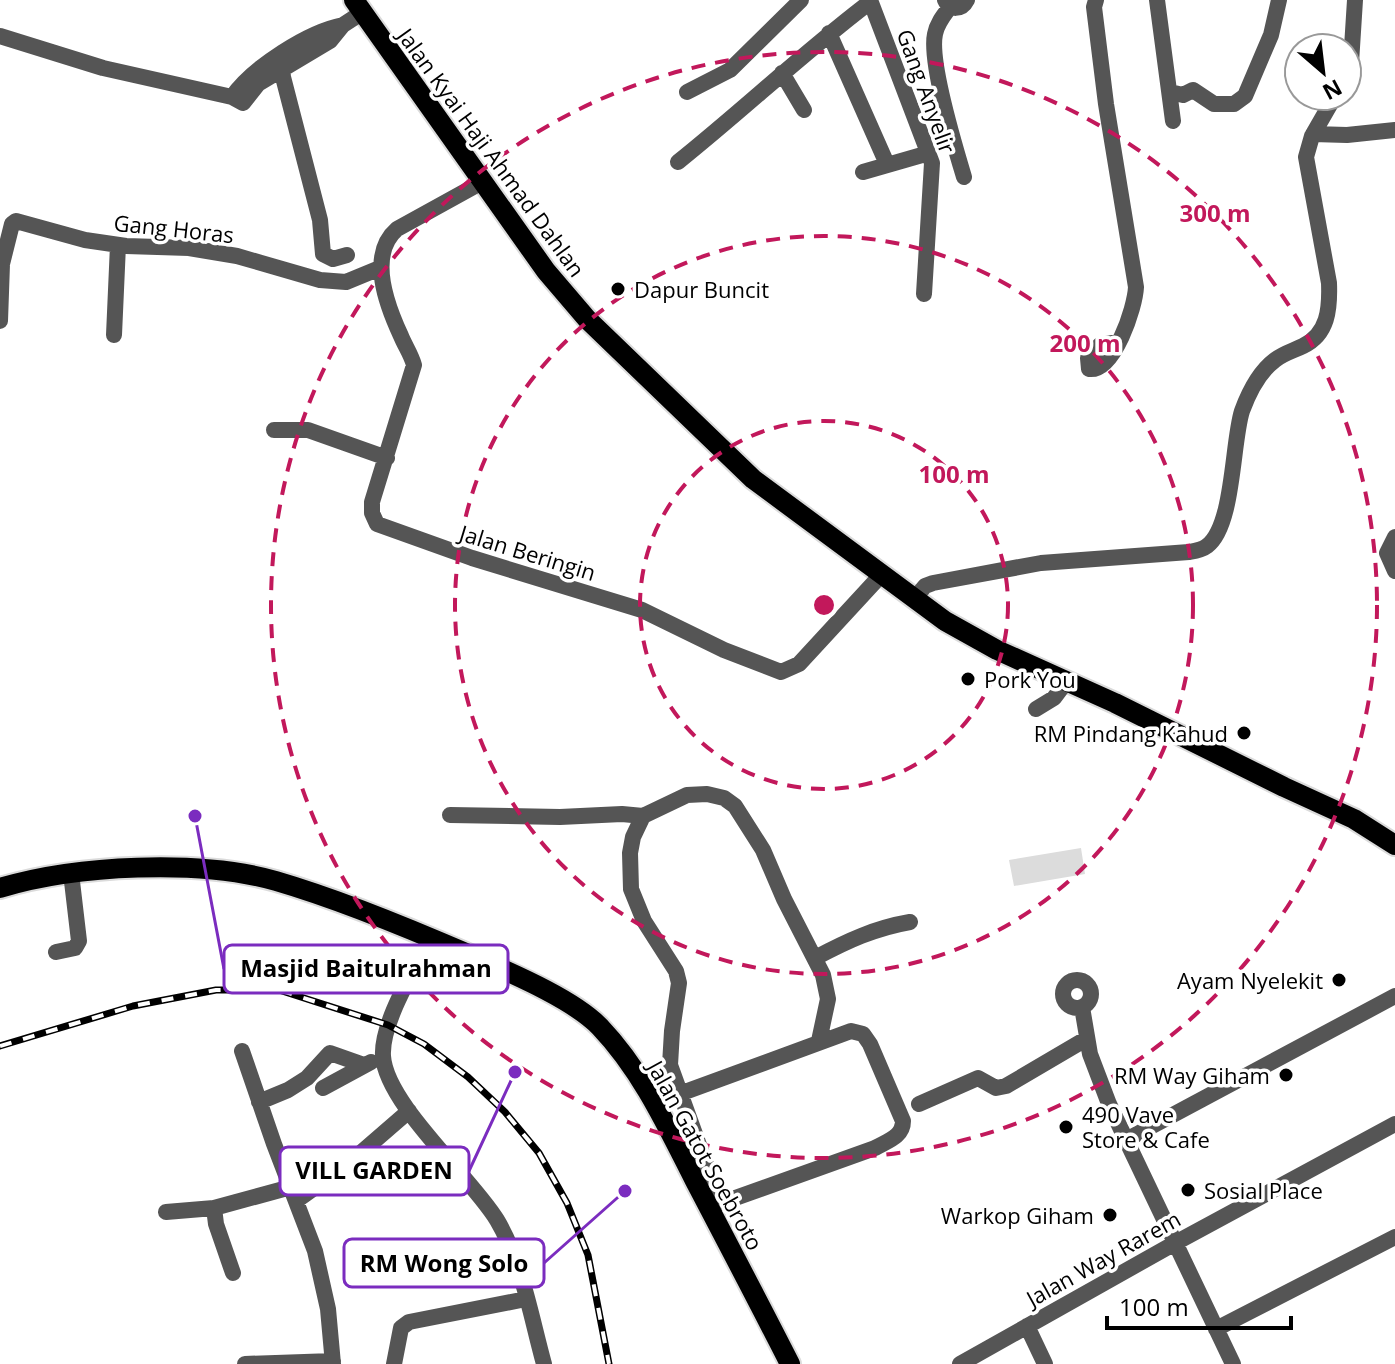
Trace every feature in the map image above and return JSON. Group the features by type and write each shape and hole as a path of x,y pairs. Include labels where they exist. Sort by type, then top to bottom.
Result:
{"main road":[{"name":"Jalan Kyai Haji Ahmad Dahlan","path":"358,6 546,271 603,335 782,503 970,636 1354,819 1395,845"},
{"name":"Jalan Gatot Soebroto","path":"0,888 71,873 197,868 237,873 274,881 430,938 495,966 555,997 598,1025 655,1104 715,1205 790,1364"}],"street":[{"path":"687,92 730,70 801,0"},
{"path":"964,177 948,123 934,40 948,3 960,7 967,0"},
{"path":"1096,0 1094,7 1106,104 1136,287 1134,305 1119,342"},
{"path":"1157,0 1173,121"},
{"path":"1170,92 1183,95 1193,90 1214,104 1234,104 1245,96 1271,35 1279,0"},
{"path":"1353,32 1355,0"},
{"path":"678,162 870,1"},
{"name":"Gang Anyelir","path":"870,1 929,153 932,173 924,294"},
{"path":"0,36 103,68 232,97 243,103 282,62 330,41 358,6"},
{"path":"829,33 887,164"},
{"path":"282,62 320,220 323,254 333,259 347,255"},
{"path":"782,73 804,110"},
{"path":"915,598 925,586 933,583 1041,563 1177,554 1207,546 1223,516 1241,414 1248,397 1267,367 1284,354 1317,338 1325,322 1329,283 1306,157 1313,134 1326,112"},
{"path":"1313,134 1347,135 1395,130"},
{"path":"863,172 929,153"},
{"path":"380,268 385,245 393,232 484,181"},
{"name":"Gang Horas","path":"0,321 2,264 14,221 85,240 118,245 189,248 237,256 305,277 329,281 346,282 380,268"},
{"path":"114,335 118,245"},
{"name":"Jalan Beringin","path":"380,268 392,313 414,365 376,487 372,513 377,524 642,610 724,650 781,672 799,664 882,574"},
{"path":"274,430 308,430 387,458"},
{"path":"1395,537 1387,553 1395,571"},
{"path":"1036,709 1054,698 1066,682"},
{"path":"450,815 643,816 687,795 707,794 724,798 735,806 763,850 823,975 828,999 819,1041"},
{"path":"643,816 633,837 630,853 631,889 644,921 676,971 679,983 670,1065 682,1093 715,1205 875,1148 903,1130 901,1117 870,1044 863,1034 851,1031 682,1093"},
{"path":"56,952 75,948 79,941 71,873"},
{"path":"815,958 853,937 910,922"},
{"path":"430,938 388,1025 383,1056 409,1111 496,1218 509,1243 544,1364"},
{"path":"1126,1140 1395,996"},
{"path":"1082,1007 1086,1039 1099,1078 1233,1364"},
{"path":"919,1104 978,1078 996,1088 1006,1086 1086,1039"},
{"path":"242,1051 315,1251 328,1309 333,1363 245,1364"},
{"path":"259,1102 307,1078 330,1053 364,1065"},
{"path":"323,1088 383,1056"},
{"path":"166,1212 214,1208 293,1194 349,1163 409,1111"},
{"name":"Jalan Way Rarem","path":"960,1364 1395,1124"},
{"path":"214,1208 216,1224 233,1273"},
{"path":"1216,1329 1395,1237"},
{"path":"394,1364 401,1328 409,1322 526,1299"},
{"path":"1027,1326 1045,1364"}],"shaded area":[{"path":"1081,848 1085,874 1014,886 1009,860"}],"railway":[{"path":"0,1046 133,1006 216,990 279,990 388,1025 424,1044 468,1077 505,1112 539,1153 567,1203 588,1255 609,1364"}],"place":[{"name":"Dapur Buncit","path":"618,289"},
{"name":"Pork You","path":"968,679"},
{"name":"RM Pindang Kahud","path":"1244,733"},
{"name":"Masjid Baitulrahman","path":"195,816"},
{"name":"Ayam Nyelekit","path":"1339,980"},
{"name":"VILL GARDEN","path":"515,1072"},
{"name":"RM Way Giham","path":"1286,1075"},
{"name":"490 Vave Store & Cafe","path":"1066,1127"},
{"name":"Sosial Place","path":"1188,1190"},
{"name":"RM Wong Solo","path":"625,1191"},
{"name":"Warkop Giham","path":"1110,1215"}]}
